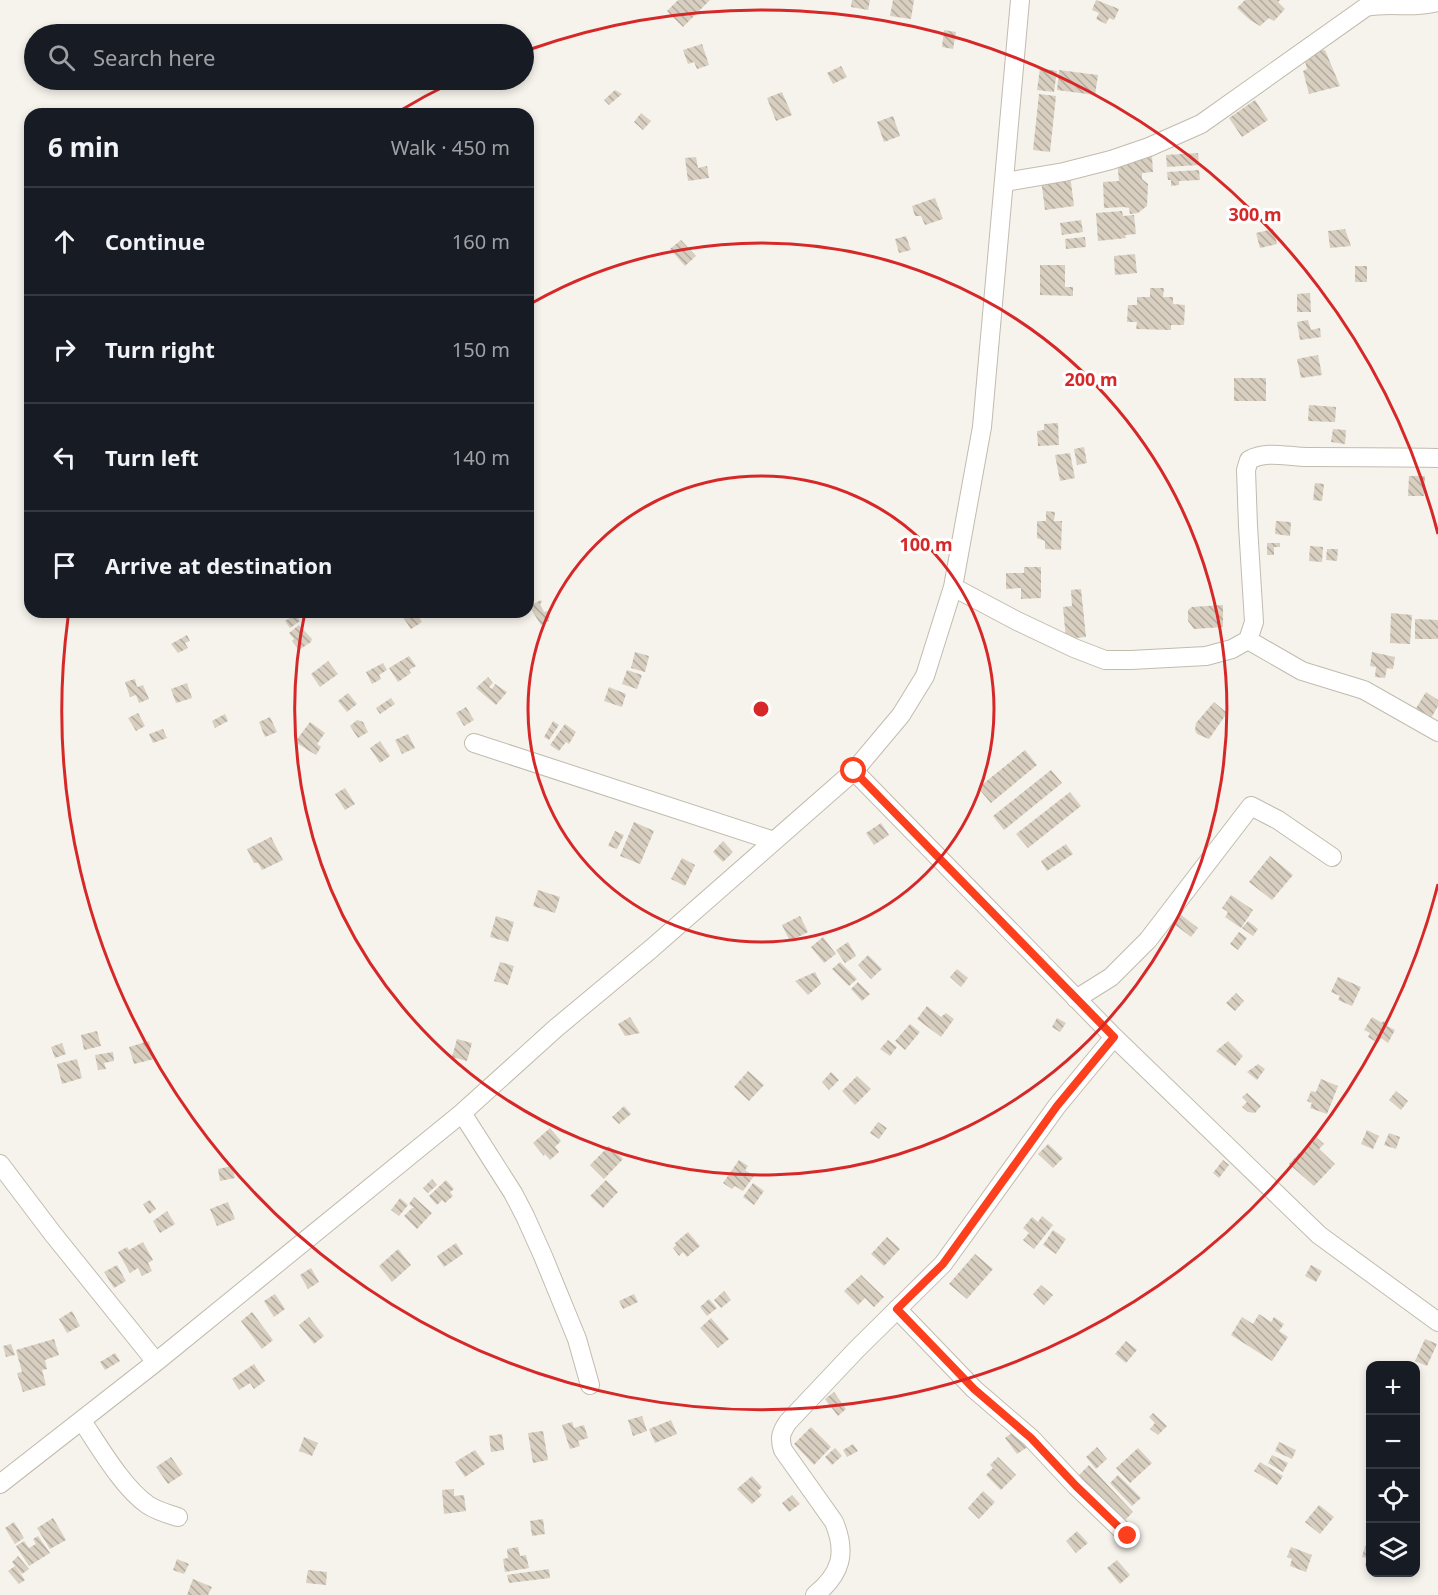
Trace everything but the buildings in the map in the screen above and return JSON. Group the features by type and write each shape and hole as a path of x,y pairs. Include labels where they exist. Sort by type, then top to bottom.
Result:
{"street":[{"path":"0,1484 156,1362 462,1113 556,1028 651,949 854,771 901,715 925,676 952,586 982,427 1020,0"},
{"path":"1005,182 1064,172 1111,160 1149,147 1201,124 1323,35 1366,7 1381,4 1403,7 1438,2"},
{"path":"952,586 1045,634 1105,660 1206,656 1232,649 1248,640 1254,622 1246,470 1249,460 1258,455 1271,454 1303,457 1438,458"},
{"path":"1248,640 1302,671 1364,690 1438,732"},
{"path":"474,743 774,841"},
{"path":"854,771 1114,1037 1319,1235 1438,1322"},
{"path":"1076,999 1111,977 1148,940 1251,806 1278,820 1332,857"},
{"path":"815,1595 836,1572 839,1565 840,1535 834,1522 783,1450 780,1440 782,1431 788,1422 943,1264 1057,1106 1114,1037"},
{"path":"462,1113 525,1216 577,1339 590,1385"},
{"path":"0,1164 156,1362"},
{"path":"897,1309 974,1389 1031,1438 1128,1536"},
{"path":"82,1421 117,1473 134,1492 153,1508 178,1517"}],"route":[{"path":"854,771 1114,1037 1057,1106 943,1264 897,1309 974,1389 1031,1438 1128,1536"}]}
